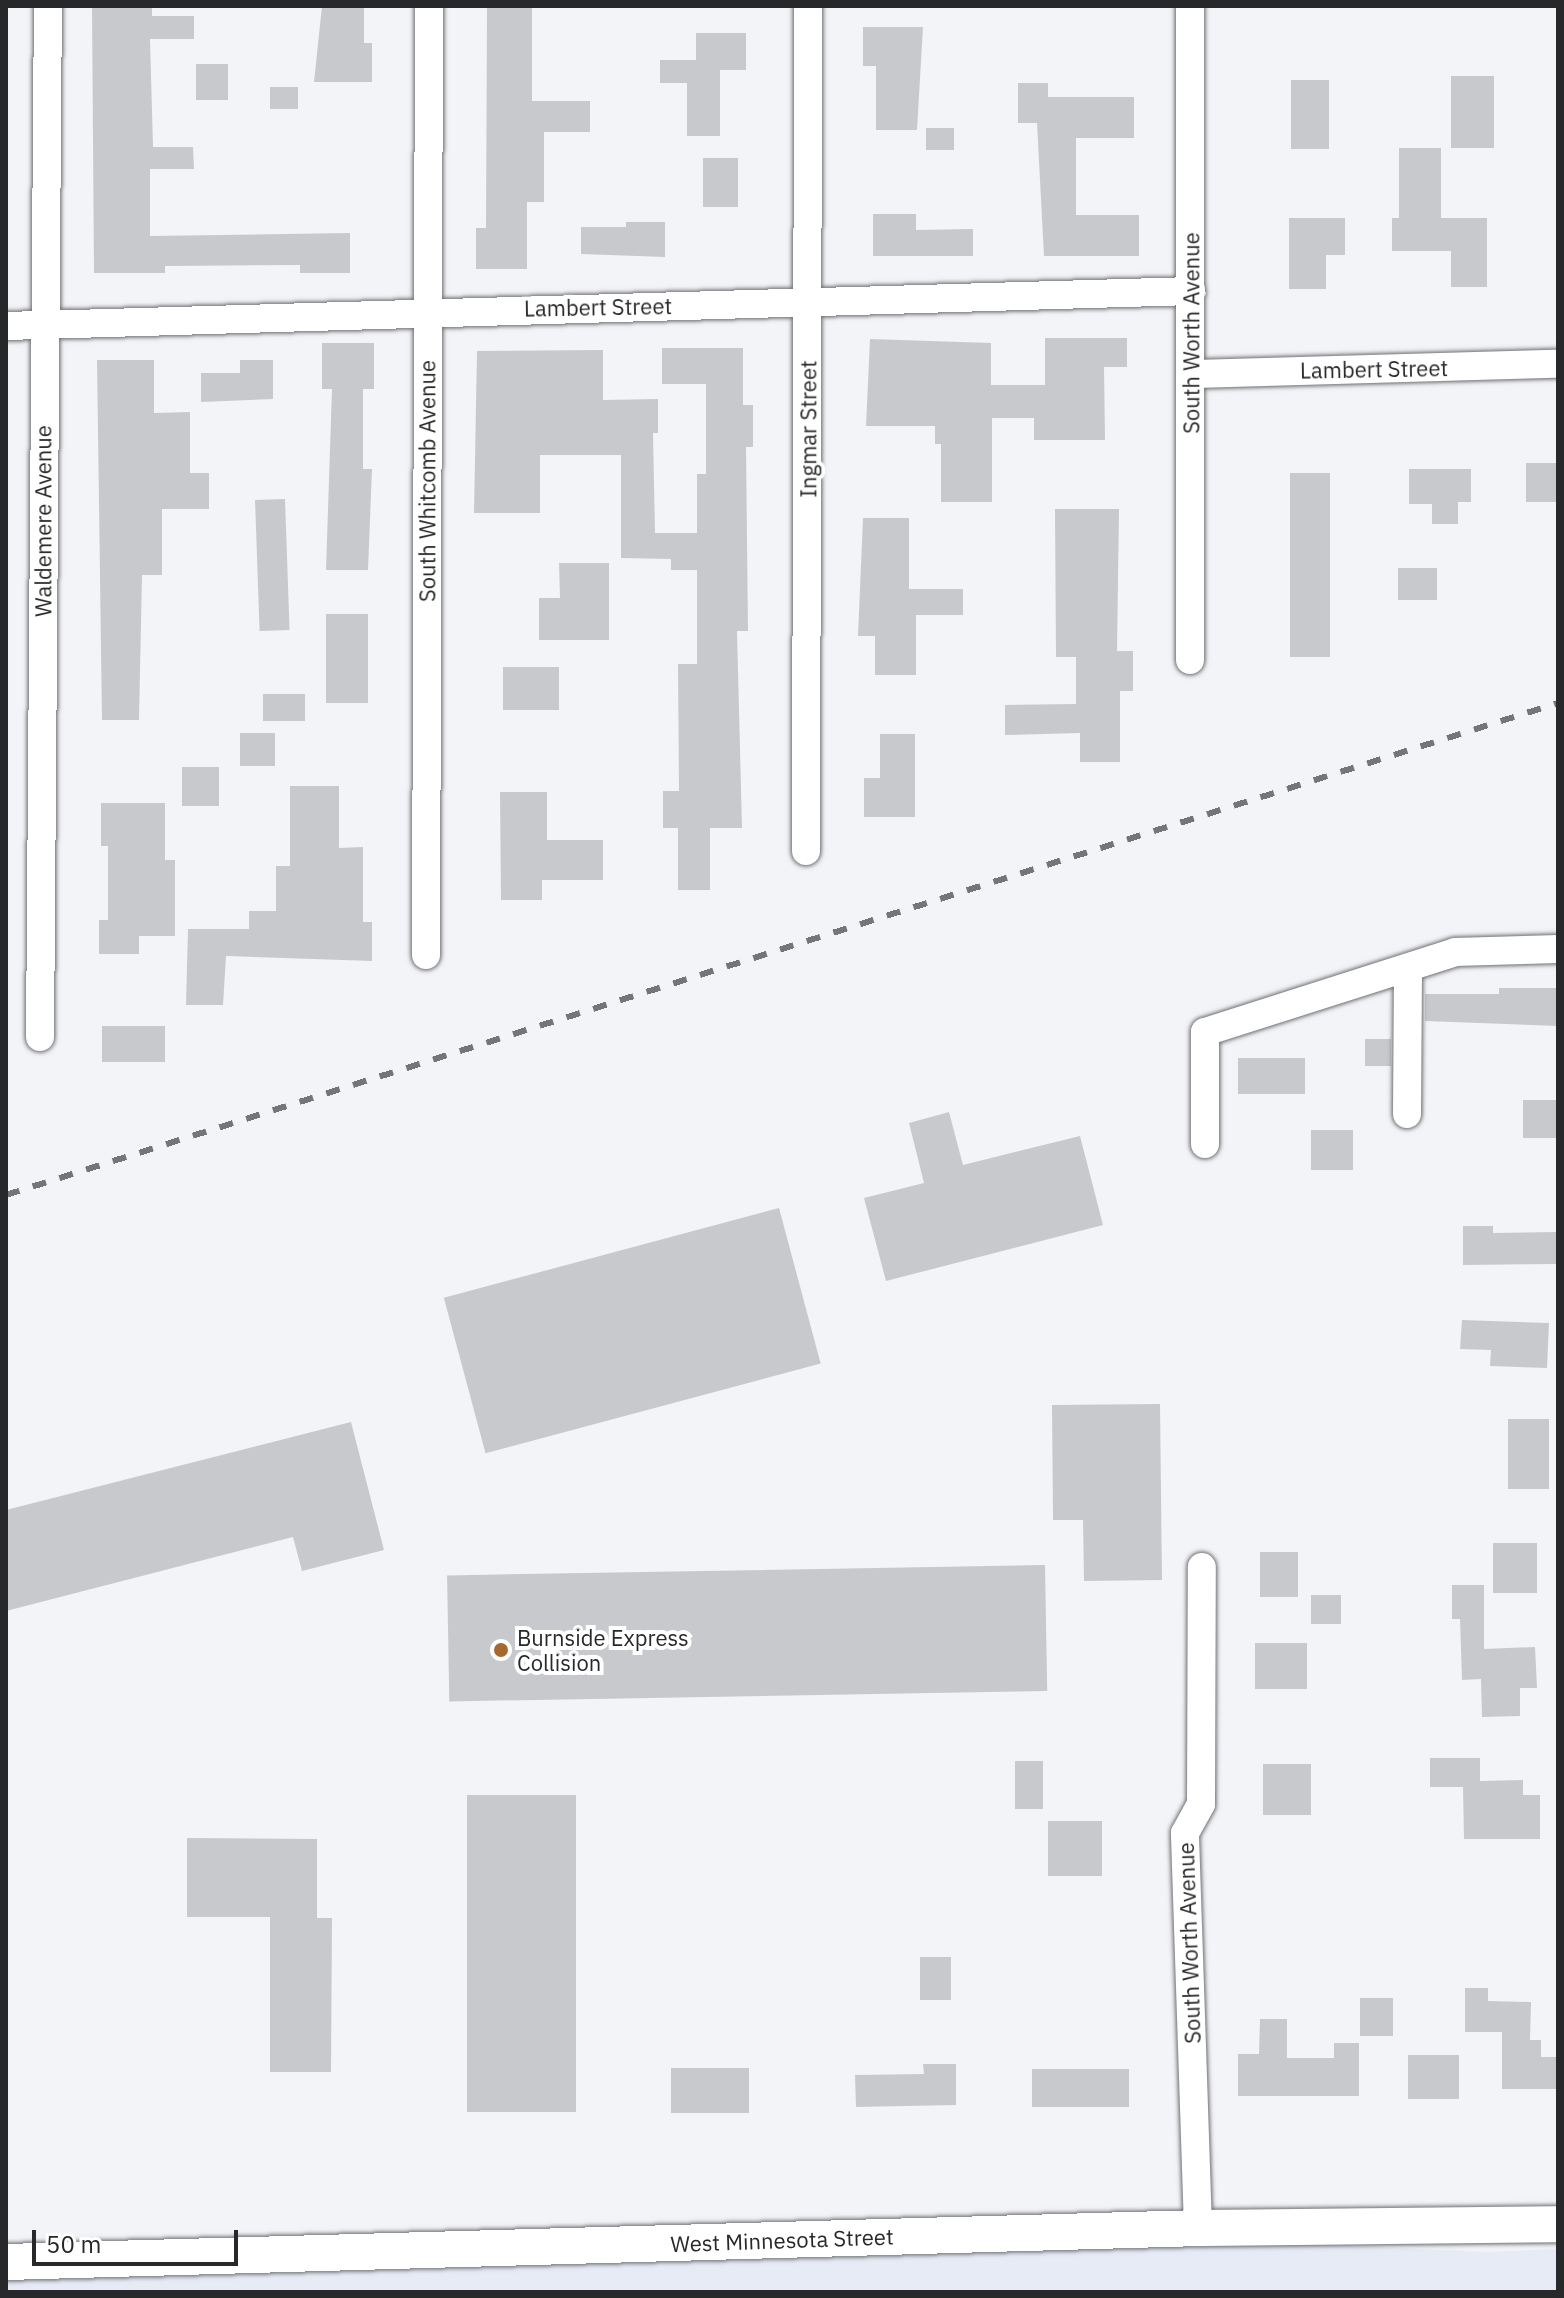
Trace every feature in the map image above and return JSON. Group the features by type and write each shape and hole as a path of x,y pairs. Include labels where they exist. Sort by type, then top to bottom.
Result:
{"street":[{"name":"Waldemere Avenue","path":"40,1037 48,6"},
{"name":"South Whitcomb Avenue","path":"426,955 429,6"},
{"name":"Ingmar Street","path":"806,851 808,6"},
{"name":"South Worth Avenue","path":"1190,6 1190,660"},
{"name":"Lambert Street","path":"6,326 428,311 1191,291"},
{"name":"Lambert Street","path":"1191,374 1558,364"},
{"path":"1205,1144 1205,1032 1455,952 1558,949"},
{"path":"1407,1114 1408,968"},
{"name":"South Worth Avenue","path":"1198,2228 1185,1833 1201,1804 1202,1567"},
{"name":"West Minnesota Street","path":"6,2262 1198,2228 1558,2224"}],"shaded area":[{"path":"1307,2244 1488,2252 1558,2249 1558,2292 6,2292 6,2281"}],"building":[{"path":"92,6 152,6 152,16 194,16 194,39 150,39 153,147 193,147 194,169 150,169 150,236 350,233 350,273 300,273 300,265 165,266 165,273 94,273"},
{"path":"322,6 364,6 364,43 372,43 372,82 314,82"},
{"path":"487,6 532,6 532,101 590,101 590,132 544,132 544,202 527,202 527,269 476,269 476,228 486,228"},
{"path":"863,27 923,27 917,130 876,130 876,66 863,66"},
{"path":"696,33 746,33 746,70 720,70 720,136 687,136 687,83 660,83 660,60 696,60"},
{"path":"196,64 228,64 228,100 196,100"},
{"path":"1451,76 1494,76 1494,148 1451,148"},
{"path":"1291,80 1329,80 1329,149 1291,149"},
{"path":"1018,83 1048,83 1048,97 1134,97 1134,138 1076,138 1076,215 1139,215 1139,256 1044,256 1037,123 1018,123"},
{"path":"270,87 298,87 298,109 270,109"},
{"path":"926,128 954,128 954,150 926,150"},
{"path":"1399,148 1441,148 1441,218 1487,218 1487,287 1451,287 1451,251 1392,251 1392,218 1399,218"},
{"path":"703,158 738,158 738,207 703,207"},
{"path":"873,214 916,214 916,230 973,229 973,256 873,256"},
{"path":"1289,218 1345,218 1345,255 1326,255 1326,289 1289,289"},
{"path":"626,222 665,222 665,257 581,254 581,227 626,227"},
{"path":"1045,338 1127,338 1127,367 1104,367 1105,440 1034,440 1034,418 992,418 992,502 941,502 941,444 935,444 935,426 866,426 870,339 991,343 991,385 1045,385"},
{"path":"322,343 374,343 374,389 363,389 363,469 372,469 368,570 326,570 332,389 322,389"},
{"path":"662,348 743,348 743,405 753,405 753,447 746,447 748,631 737,631 742,828 710,828 710,890 678,890 678,828 663,828 663,791 679,791 678,664 697,664 697,570 671,570 671,559 621,558 621,455 540,455 540,513 474,513 477,351 603,350 603,400 658,399 658,433 653,433 655,533 697,533 697,474 706,474 706,384 662,384"},
{"path":"97,360 154,360 154,413 190,412 190,473 209,473 209,509 162,509 162,575 142,575 139,720 102,720"},
{"path":"240,360 273,360 273,399 201,402 201,373 240,373"},
{"path":"1526,463 1558,463 1558,502 1526,502"},
{"path":"1409,469 1471,469 1471,502 1458,502 1458,524 1432,524 1432,504 1409,504"},
{"path":"1290,473 1330,473 1330,657 1290,657"},
{"path":"285,499 290,630 260,631 255,500"},
{"path":"1055,509 1119,509 1117,651 1133,651 1133,691 1120,691 1120,762 1080,762 1080,733 1005,735 1005,705 1076,704 1076,657 1056,657"},
{"path":"863,518 909,518 909,589 963,589 963,615 916,615 916,675 875,675 875,636 858,636"},
{"path":"559,563 609,563 609,640 539,640 539,598 560,598"},
{"path":"1398,568 1437,568 1437,600 1398,600"},
{"path":"326,614 368,614 368,703 326,703"},
{"path":"503,667 559,667 559,710 503,710"},
{"path":"263,694 305,694 305,721 263,721"},
{"path":"240,733 275,733 275,766 240,766"},
{"path":"880,734 915,734 915,817 864,817 864,778 880,778"},
{"path":"182,767 219,767 219,806 182,806"},
{"path":"290,786 339,786 339,848 363,847 363,922 372,922 372,961 226,956 223,1005 186,1005 188,929 249,929 249,911 276,911 276,866 290,866"},
{"path":"500,792 547,792 547,840 603,840 603,880 542,880 542,900 501,900"},
{"path":"101,803 165,803 165,860 175,860 175,936 139,936 139,954 99,954 99,920 108,920 108,846 101,846"},
{"path":"1499,988 1558,988 1558,1026 1425,1021 1425,994 1499,994"},
{"path":"102,1026 165,1026 165,1062 102,1062"},
{"path":"1365,1039 1391,1039 1391,1066 1365,1066"},
{"path":"1238,1058 1305,1058 1305,1094 1238,1094"},
{"path":"1523,1100 1558,1100 1558,1138 1523,1138"},
{"path":"949,1112 963,1165 1080,1136 1103,1225 886,1281 864,1198 924,1183 909,1123"},
{"path":"1311,1130 1353,1130 1353,1170 1311,1170"},
{"path":"779,1208 821,1364 485,1453 444,1298"},
{"path":"1463,1226 1493,1226 1493,1233 1558,1232 1558,1264 1463,1265"},
{"path":"1462,1320 1549,1323 1547,1368 1490,1366 1491,1350 1460,1349"},
{"path":"1160,1404 1162,1580 1084,1581 1083,1520 1053,1520 1052,1405"},
{"path":"1508,1419 1549,1419 1549,1489 1508,1489"},
{"path":"351,1422 384,1550 302,1571 293,1537 6,1611 6,1510"},
{"path":"1493,1543 1537,1543 1537,1593 1493,1593"},
{"path":"1260,1552 1298,1552 1298,1597 1260,1597"},
{"path":"1045,1565 1047,1691 449,1701 447,1575"},
{"path":"1452,1585 1484,1585 1484,1649 1535,1647 1537,1688 1520,1688 1520,1716 1482,1717 1481,1679 1462,1680 1460,1619 1452,1619"},
{"path":"1311,1595 1341,1595 1341,1624 1311,1624"},
{"path":"1255,1643 1307,1643 1307,1689 1255,1689"},
{"path":"1430,1758 1480,1758 1480,1781 1523,1780 1523,1795 1540,1795 1540,1839 1464,1839 1463,1787 1430,1787"},
{"path":"1015,1761 1043,1761 1043,1809 1015,1809"},
{"path":"1263,1764 1311,1764 1311,1815 1263,1815"},
{"path":"467,1795 576,1795 576,2112 467,2112"},
{"path":"1048,1821 1102,1821 1102,1876 1048,1876"},
{"path":"187,1838 317,1839 317,1918 332,1918 331,2072 270,2072 270,1917 187,1917"},
{"path":"920,1957 951,1957 951,2000 920,2000"},
{"path":"1465,1988 1488,1988 1488,2001 1531,2002 1530,2040 1541,2040 1541,2057 1558,2057 1558,2089 1502,2089 1502,2032 1465,2032"},
{"path":"1360,1998 1393,1998 1393,2036 1360,2036"},
{"path":"1260,2019 1287,2019 1287,2058 1334,2058 1334,2043 1359,2043 1359,2096 1238,2096 1238,2054 1259,2054"},
{"path":"1408,2055 1459,2055 1459,2099 1408,2099"},
{"path":"923,2064 956,2064 956,2105 856,2107 855,2075 924,2074"},
{"path":"671,2068 749,2068 749,2113 671,2113"},
{"path":"1032,2069 1129,2069 1129,2107 1032,2107"}],"railway":[{"path":"6,1195 1558,703"}],"place":[{"name":"Burnside Express Collision","path":"501,1650"}]}
